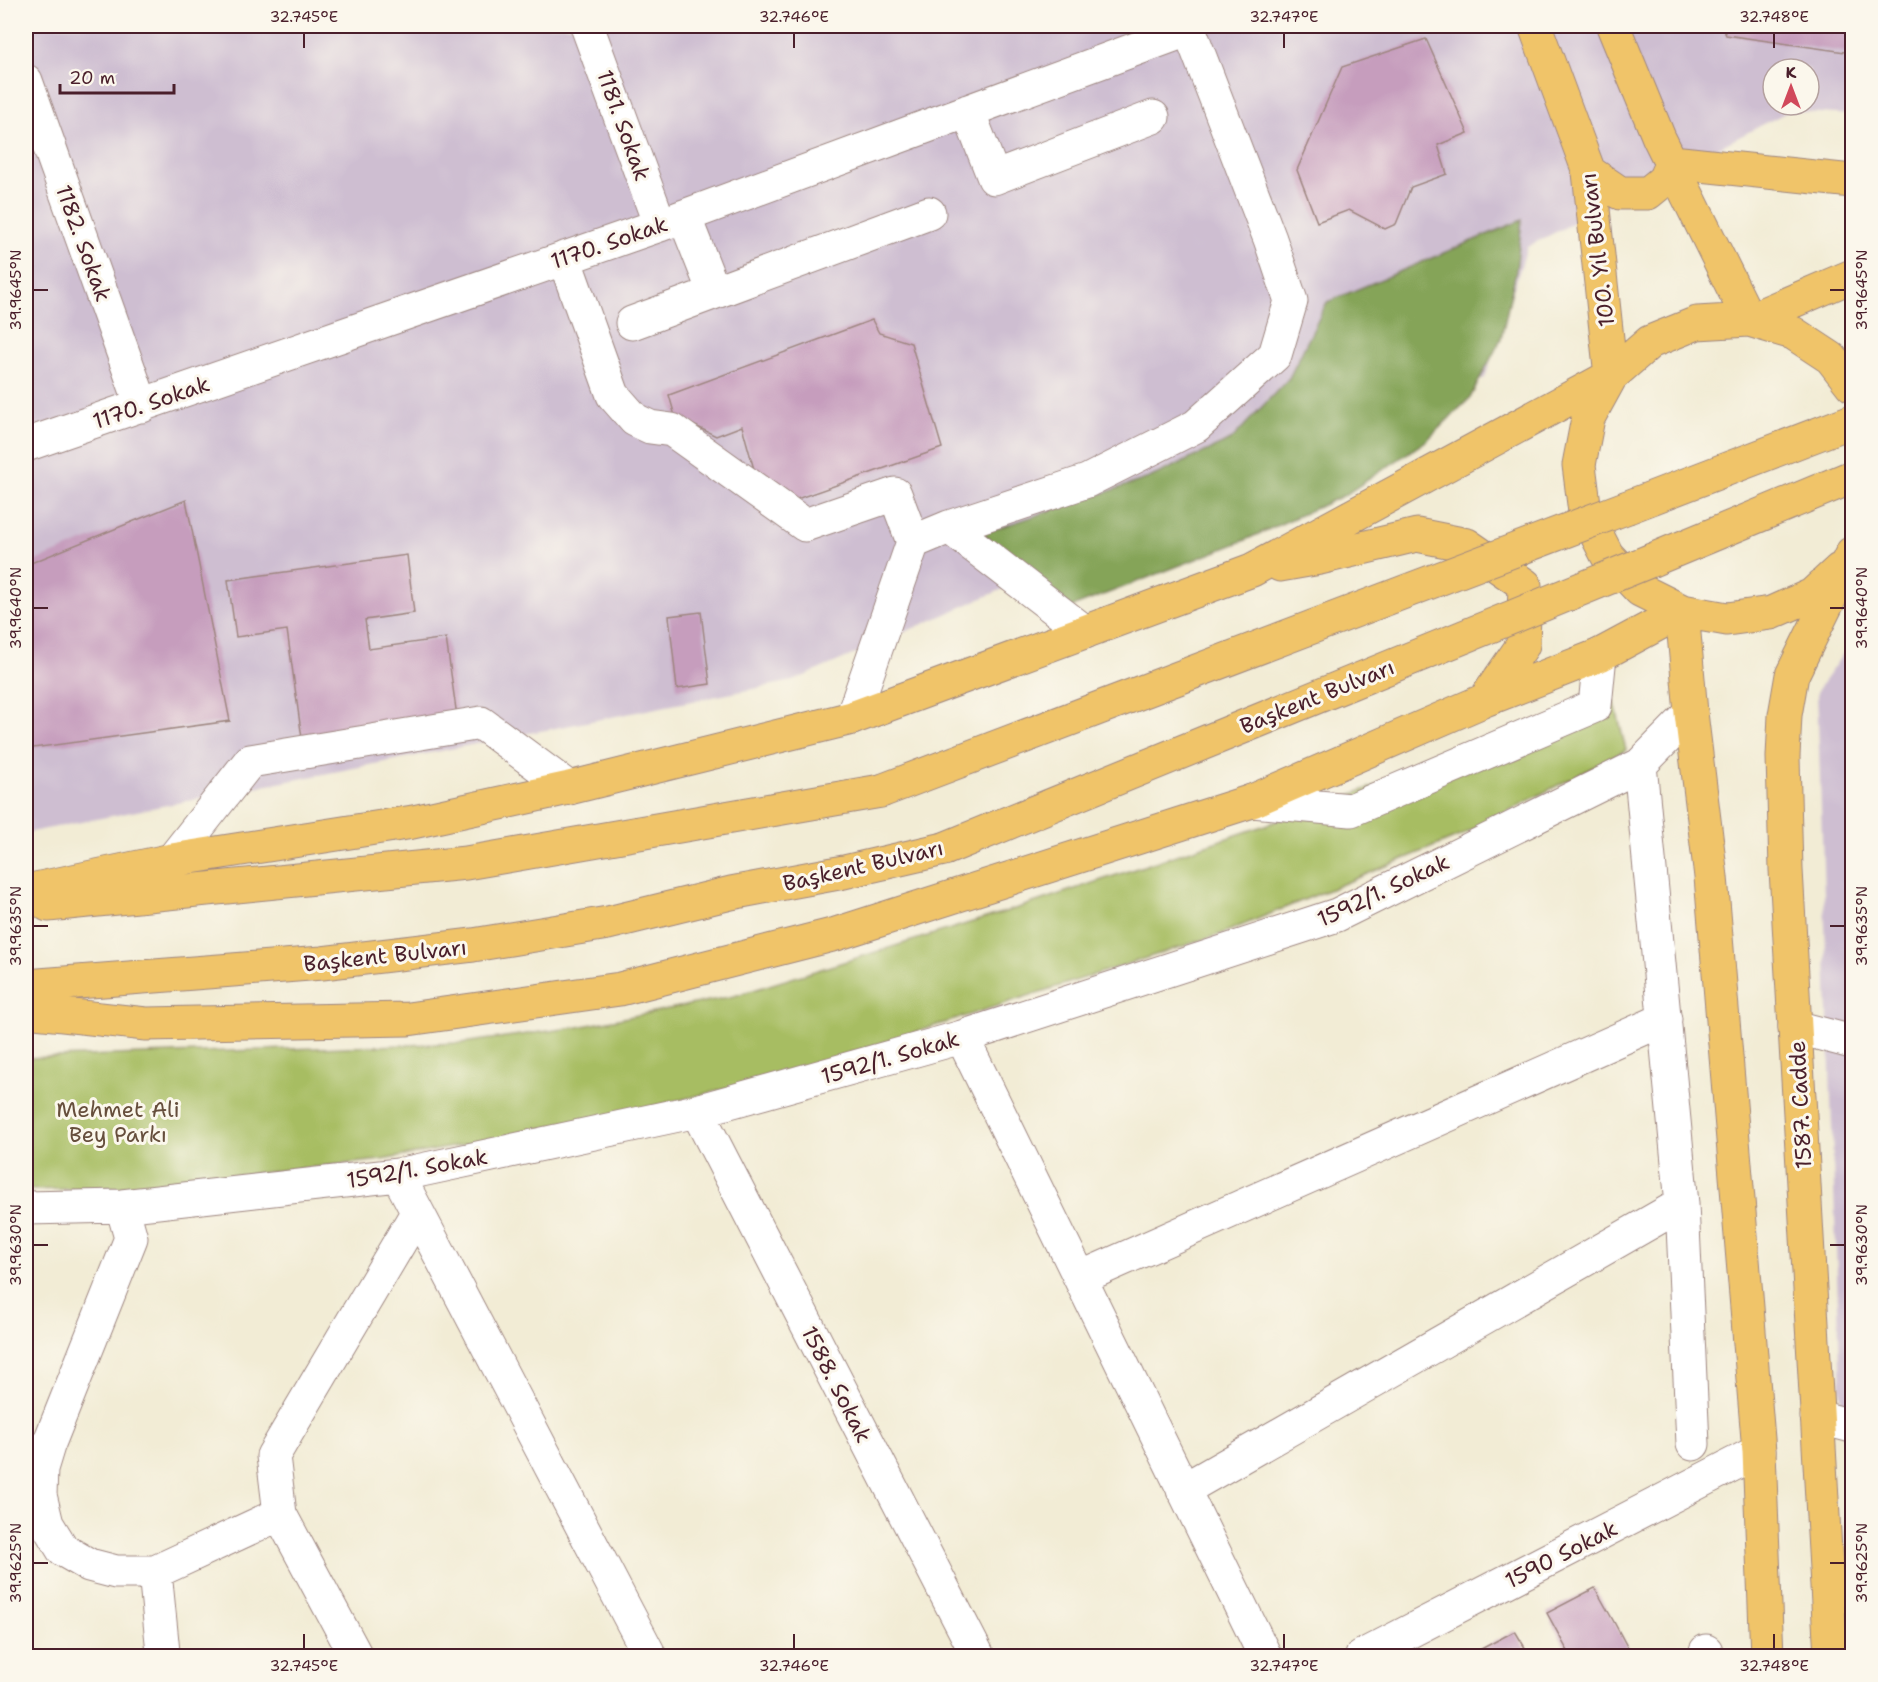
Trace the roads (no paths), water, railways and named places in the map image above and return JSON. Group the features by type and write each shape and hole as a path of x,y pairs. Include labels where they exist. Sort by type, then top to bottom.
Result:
{"main road":[{"name":"100. Yıl Bulvarı","path":"1535,26 1589,172 1611,376"},
{"path":"1613,26 1659,138 1749,320"},
{"path":"1589,172 1620,193 1648,193 1664,180 1672,162"},
{"path":"1672,162 1852,180"},
{"path":"1749,320 1852,276"},
{"path":"26,891 172,860 413,822 569,788 852,718 1252,570 1611,376 1650,342 1697,323 1749,320 1793,333 1831,358 1852,385"},
{"path":"1611,376 1588,418 1579,465 1586,512 1606,555 1640,590 1682,611 1726,619 1771,613 1812,595 1850,560"},
{"path":"26,907 466,863 881,791 1852,421"},
{"name":"Başkent Bulvarı","path":"26,986 322,963 473,945 608,922 731,893 844,872 944,849 1839,482"},
{"path":"1252,570 1320,558 1418,535 1467,545 1525,585 1523,645 1485,700"},
{"name":"1587. Cadde","path":"1831,1656 1786,870 1783,757 1785,715 1792,675 1850,560"},
{"path":"26,1011 146,1024 408,1019 620,989 836,934 1252,801 1485,700 1600,655 1682,611"},
{"path":"1682,611 1691,713 1711,877 1759,1451 1767,1656"}],"street":[{"name":"1181. Sokak","path":"587,26 672,220 714,292"},
{"name":"1170. Sokak","path":"26,446 672,220 1189,27"},
{"path":"913,542 949,527 1087,481 1196,426 1275,355 1291,301 1270,239 1189,27"},
{"name":"1182. Sokak","path":"26,81 142,406"},
{"path":"968,111 994,178 1154,117"},
{"path":"632,323 929,213"},
{"path":"564,258 613,395 635,420 650,427 672,430 805,525 895,494 913,542 852,718"},
{"path":"949,527 1085,632"},
{"path":"1252,801 1351,810 1595,706 1600,655"},
{"name":"1592/1. Sokak","path":"26,1208 122,1206 398,1175 696,1111 962,1037 1337,915 1640,765 1691,713"},
{"path":"172,860 250,761 481,723 569,788"},
{"path":"1640,765 1682,1204 1693,1444"},
{"path":"1080,1278 1665,1019"},
{"path":"1795,1027 1852,1042"},
{"path":"962,1037 1265,1656"},
{"name":"1588. Sokak","path":"696,1111 978,1656"},
{"path":"398,1175 650,1656"},
{"path":"1183,1490 1682,1204"},
{"path":"122,1206 131,1238 48,1446 41,1469 40,1495 47,1524 63,1550 89,1565 116,1572 155,1572 280,1515"},
{"path":"356,1656 280,1515 273,1456 417,1213"},
{"path":"1817,1417 1852,1425"},
{"name":"1590 Sokak","path":"1362,1656 1759,1451"},
{"path":"155,1572 163,1652 161,1656"}],"park label":[{"name":"Mehmet Ali Bey Parkı","path":"118,1122"}]}
